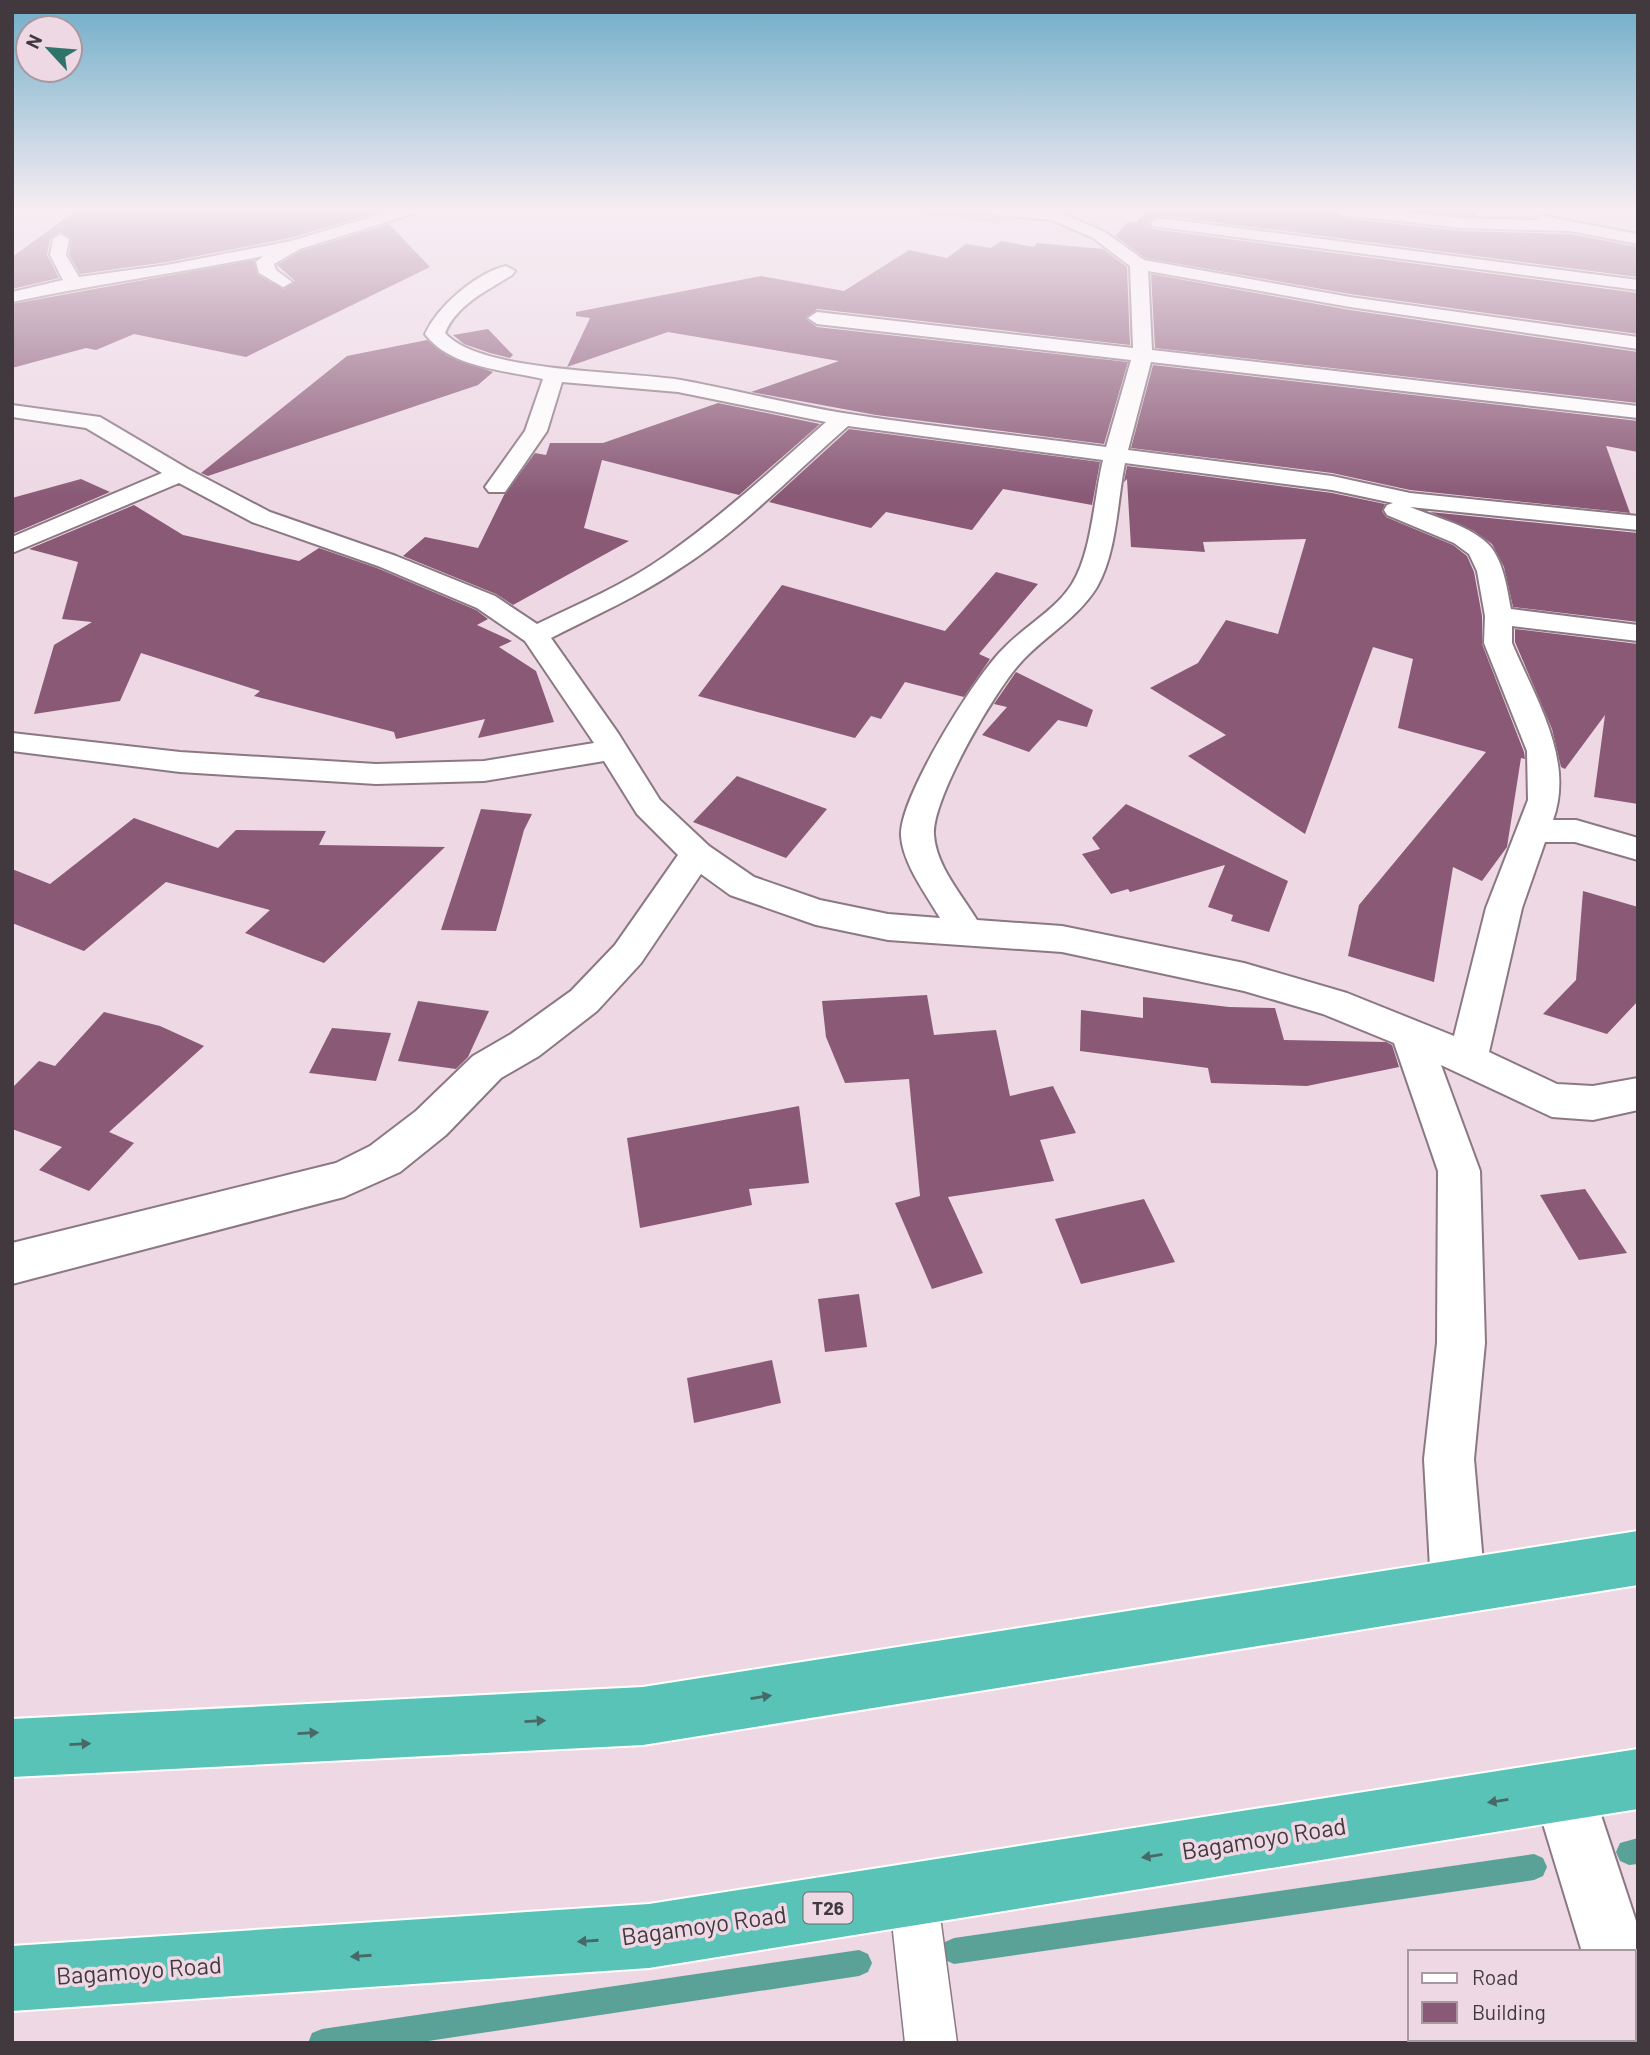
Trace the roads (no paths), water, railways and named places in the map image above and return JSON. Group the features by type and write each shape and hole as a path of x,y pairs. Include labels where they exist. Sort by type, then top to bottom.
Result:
{"highway":[{"path":"12,1748 643,1716 1638,1558"},
{"name":"Bagamoyo Road","path":"12,1979 649,1936 1638,1779"}],"street":[{"path":"453,306 439,320 435,334 442,342 464,355 554,375 678,386 843,419 1332,483 1410,500 1638,523"},
{"path":"966,932 925,863 917,833 923,805 977,702 1010,657 1064,608 1085,584 1094,558 1115,454 1142,355 1140,306"},
{"path":"1377,306 1638,343"},
{"path":"817,318 1638,412"},
{"path":"497,487 536,431 554,375"},
{"path":"12,411 92,422 180,474 261,517 387,561 486,602 535,635 648,807 697,854 742,886 816,912 888,927 1062,939 1244,977 1334,1003 1410,1033 1552,1100 1593,1103 1638,1094"},
{"path":"535,635 621,593 672,563 717,529 843,419"},
{"path":"12,546 180,474"},
{"path":"1332,483 1463,538 1480,550 1490,571 1499,617 1498,643 1542,751 1544,800 1504,908 1467,1061"},
{"path":"1499,617 1638,632"},
{"path":"12,741 180,762 376,774 484,771 613,750"},
{"path":"1532,831 1576,831 1638,849"},
{"path":"12,1264 344,1180 385,1159 431,1123 487,1067 525,1045 584,1001 609,978 697,854"},
{"path":"1410,1033 1459,1171 1461,1343 1449,1459 1458,1586"},
{"path":"1563,1791 1613,1950"}],"lane":[{"path":"913,1894 931,2043"}],"waterway":[{"path":"1629,1852 1638,1851"},
{"path":"954,1951 1534,1867"},
{"path":"322,2043 859,1963"}]}
